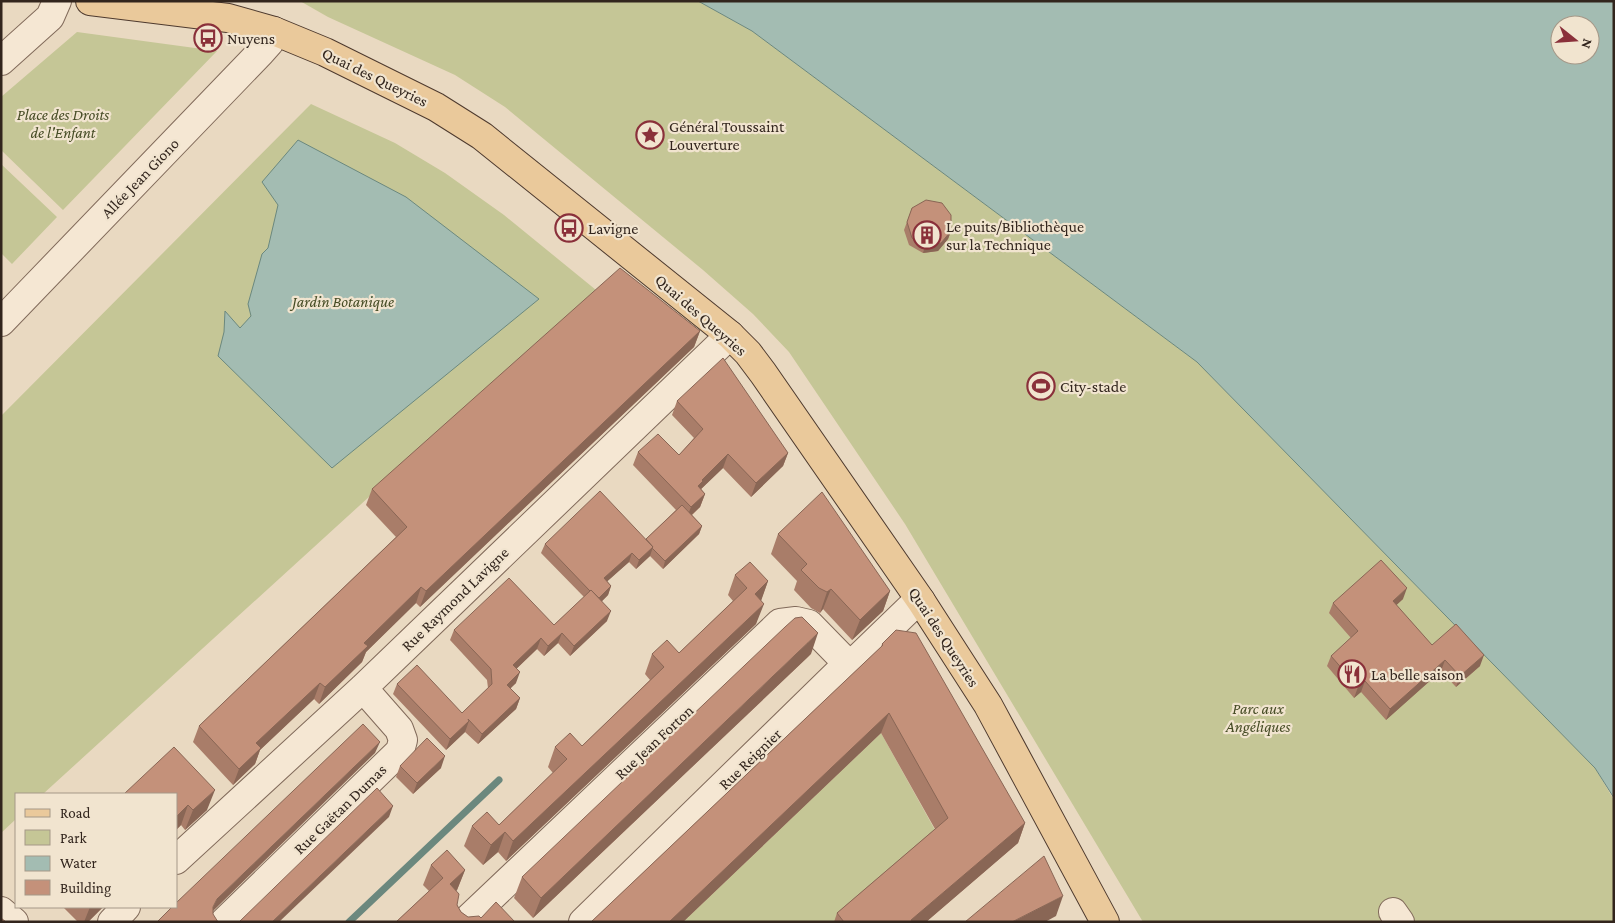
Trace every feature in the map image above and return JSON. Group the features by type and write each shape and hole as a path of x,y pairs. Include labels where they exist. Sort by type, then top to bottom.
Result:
{"main road":[{"name":"Quai des Queyries","path":"90,1 228,18 274,31 325,52 436,107 482,136 730,335 748,353 763,373 921,601 988,705 1105,922"}],"street":[{"path":"1,61 50,16 57,1"},
{"name":"Allée Jean Giono","path":"1,322 261,52 269,43 274,31"},
{"name":"Rue Raymond Lavigne","path":"178,858 362,688 730,335"},
{"name":"Rue Reignier","path":"583,922 839,672 850,666 910,608 921,601"},
{"name":"Rue Jean Forton","path":"465,922 498,907 780,623 796,621 809,624 850,666"},
{"name":"Rue Gaëtan Dumas","path":"224,922 400,751 403,740 399,728 362,688"},
{"path":"112,922 125,908"},
{"path":"1,911 14,922"}],"green space":[{"name":"Parc aux Angéliques","path":"300,1 698,1 752,31 1197,362 1595,768 1614,800 1614,922 1143,922 905,524 789,352 753,314 703,270 505,107 455,75 328,17"},
{"name":"Place des Droits de l'Enfant","path":"77,32 217,51 63,210 1,150 1,97"},
{"name":"Jardin Botanique","path":"311,104 395,143 445,173 504,215 596,290 44,793 15,793 15,820 1,833 1,416"},
{"path":"1,164 57,217 12,264 1,253"},
{"path":"881,733 940,839 843,922 683,922"}],"water":[{"path":"698,1 1614,1 1614,798 1595,768 1197,362 752,31"},
{"path":"298,140 406,197 539,299 332,468 218,356 224,332 225,311 240,328 251,316 248,304 262,254 268,248 278,205 262,182"}],"building":[{"name":"Le puits/Bibliothèque sur la Technique","path":"926,200 942,203 951,215 951,231 941,243 925,246 912,238 907,222 912,208"},
{"path":"620,268 700,331 426,591 421,587 364,643 368,646 325,687 320,683 256,743 261,748 239,769 199,726 407,527 372,489"},
{"path":"723,358 788,453 756,483 728,454 702,480 698,486 705,494 691,507 638,452 658,434 679,455 703,429 677,401"},
{"path":"600,491 653,547 639,560 632,553 604,578 611,586 599,598 545,544"},
{"path":"822,492 890,591 860,620 831,589 827,592 819,588 801,570 807,564 778,534"},
{"path":"682,505 702,526 665,561 646,539"},
{"path":"1381,560 1407,588 1393,601 1432,645 1456,624 1484,655 1460,676 1445,660 1390,709 1365,681 1358,687 1331,656 1358,631 1333,603"},
{"path":"750,562 768,581 755,594 764,604 513,841 505,832 491,845 472,826 487,812 499,825 567,759 555,747 570,733 582,746 664,667 652,654 667,640 679,653 747,588 735,575"},
{"path":"509,578 554,625 591,590 611,611 574,646 562,633 548,646 541,638 513,665 520,672 507,685 520,698 482,734 468,719 469,721 450,739 397,684 417,665 462,713 492,684 491,669 454,630"},
{"path":"802,617 818,633 541,898 522,877 785,627 795,618"},
{"path":"896,630 916,633 1025,823 911,920 912,922 844,922 837,913 948,818 889,713 669,922 591,922 883,645"},
{"path":"363,724 380,742 217,899 213,907 213,914 218,922 157,922 171,908 178,908 178,901"},
{"path":"427,738 445,756 417,783 400,766"},
{"path":"174,747 215,790 193,810 188,805 178,815 178,793 125,793"},
{"path":"377,788 393,806 272,922 239,922"},
{"path":"447,850 465,870 450,884 459,894 457,905 461,912 468,917 479,916 481,918 496,902 515,922 396,922 443,878 431,865"},
{"path":"1044,856 1063,896 1012,922 965,922"}],"waterway":[{"path":"349,922 499,780"}],"place":[{"name":"Nuyens","path":"208,38"},
{"name":"Général Toussaint Louverture","path":"650,135"},
{"name":"Lavigne","path":"569,228"},
{"name":"Le puits/Bibliothèque sur la Technique","path":"927,235"},
{"name":"City-stade","path":"1041,386"},
{"name":"La belle saison","path":"1352,674"}]}
